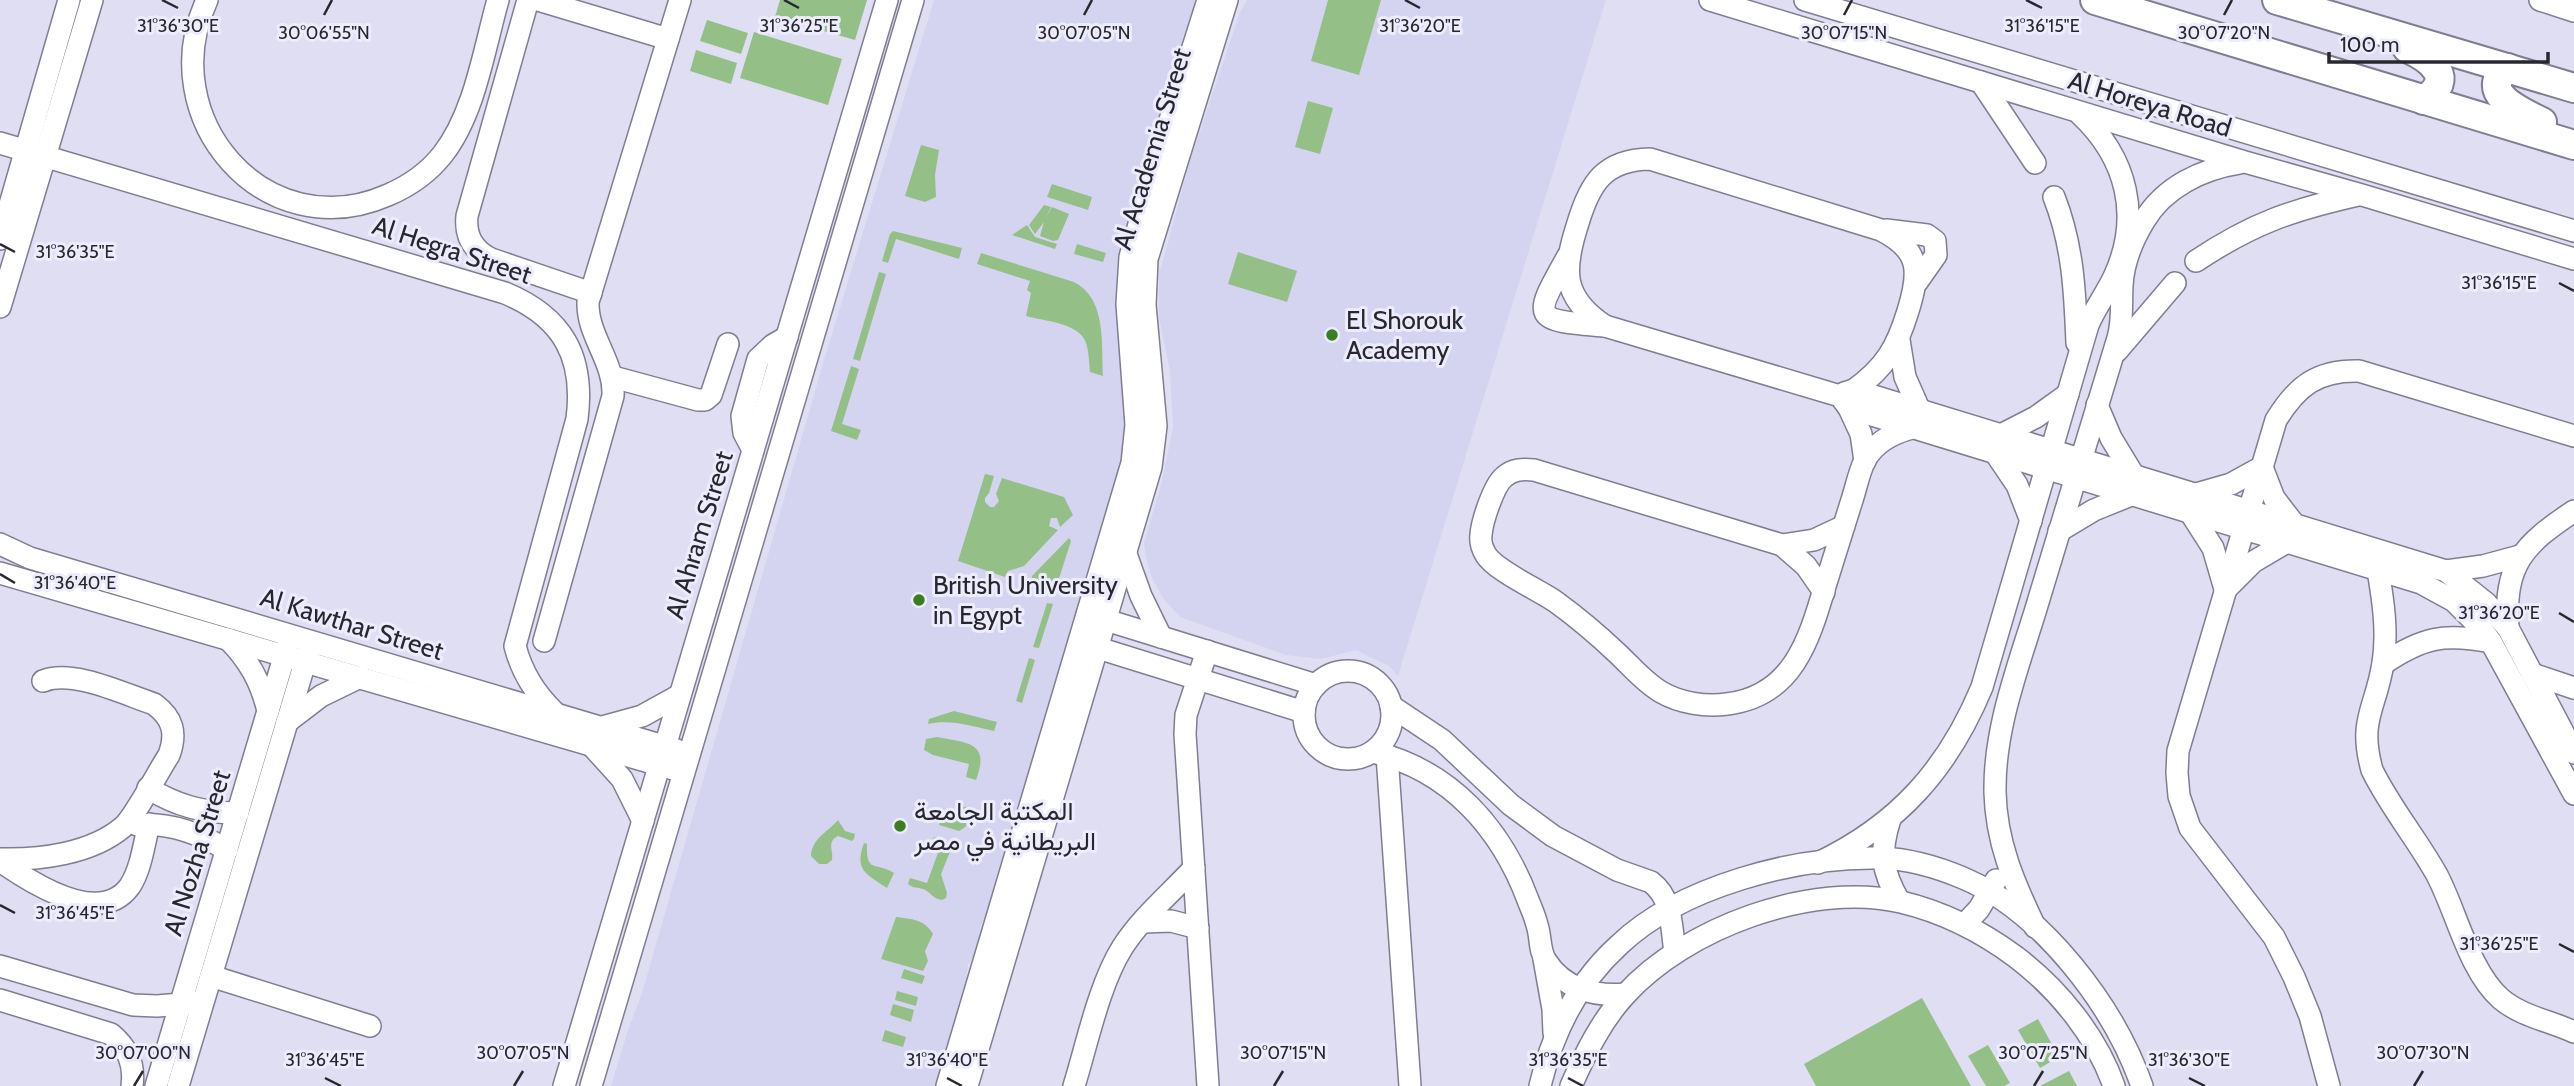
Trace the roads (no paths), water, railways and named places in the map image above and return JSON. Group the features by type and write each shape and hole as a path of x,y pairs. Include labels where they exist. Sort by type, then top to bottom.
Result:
{"main road":[{"path":"2095,0 2574,145"},
{"path":"2277,0 2574,88"},
{"path":"2380,32 2395,43 2425,56 2436,66 2439,74 2436,88 2424,100"},
{"path":"2508,68 2498,85 2501,98 2511,107 2563,132 2574,145"}],"street":[{"path":"0,307 26,162 69,0"},
{"path":"0,239 26,162 92,0"},
{"path":"207,0 196,30 192,75 200,112 218,147 234,167 254,183 277,195 302,203 327,206 353,205 390,194 423,174 442,155 467,110 498,0"},
{"path":"528,0 467,216 468,237 481,254 590,293"},
{"path":"538,0 668,39"},
{"path":"544,641 611,405 613,377 589,322 590,293 680,0"},
{"name":"Al Ahram Street","path":"564,1086 887,0"},
{"name":"Al Ahram Street","path":"591,1086 913,0"},
{"name":"Al Academia Street","path":"1161,178 1208,0"},
{"name":"Al Academia Street","path":"1056,754 1098,648 1151,467 1127,281 1135,234 1161,178 1227,0"},
{"name":"Al Horeya Road","path":"1710,0 2574,259"},
{"name":"Al Horeya Road","path":"1805,0 2574,231"},
{"path":"2540,0 2574,10"},
{"path":"2037,99 2045,72"},
{"path":"1981,82 2035,163"},
{"path":"1818,863 1843,851 1889,819 1926,783 1942,763 1973,710 1982,687 2093,313 2113,280 2127,236 2129,212 2119,167 2094,127 2077,112"},
{"name":"Al Hegra Street","path":"0,144 26,162 505,293 526,302 545,315 560,332 571,352 578,374 580,396 577,419 515,646 520,666 530,684 555,713"},
{"path":"2283,172 2291,146"},
{"path":"1917,282 1915,265 1908,250 1896,237 1881,230 1650,159 1634,159 1618,164 1592,185 1568,256 1543,303 1546,315 1557,322 1605,326 2290,533 2446,571 2465,570 2520,556"},
{"path":"2035,927 2011,876 1997,821 1995,792 2000,734 2122,322 2122,284 2126,261 2146,218 2161,200 2179,185 2199,173 2245,162"},
{"path":"2196,261 2226,241 2258,225 2291,212 2362,195"},
{"path":"2054,197 2068,238 2072,260 2078,360"},
{"path":"1848,398 1880,368 1899,341 1917,282 1936,256 1935,241 1927,235 1881,230"},
{"path":"1568,256 1569,281 1579,304 1591,317 1605,326"},
{"path":"2112,358 2175,283"},
{"path":"753,450 743,423 745,404 758,359 787,337"},
{"path":"1899,341 1916,419"},
{"path":"613,377 705,400 711,395 727,344"},
{"path":"2329,1086 2310,1017 2288,964 2258,915 2190,828 2179,796 2177,774 2178,751 2276,419 2290,397 2307,383 2326,374 2348,370 2429,391 2574,436"},
{"path":"1998,444 2068,394"},
{"path":"711,395 745,404"},
{"path":"1848,398 1861,434 1865,461"},
{"path":"2097,405 2133,485"},
{"path":"1824,592 1805,566 1782,545 1534,470 1511,471 1502,478 1495,487 1481,535 1485,555 1492,562 1529,584 1582,622 1660,692 1681,701 1704,705 1739,702 1764,691 1786,674 1807,644 1824,592 1865,461 1885,439 1916,419"},
{"name":"Al Academia Street","path":"956,1085 1056,754 1134,454 1146,425"},
{"path":"1998,444 2031,521"},
{"path":"2193,503 2262,467"},
{"path":"2262,467 2290,533 2378,570 2421,583 2454,601 2499,635 2532,674 2574,753"},
{"path":"2059,531 2133,485"},
{"path":"2193,503 2213,548 2225,590"},
{"path":"2499,635 2508,591 2520,556 2574,510"},
{"path":"1782,545 1814,540 1844,526"},
{"path":"2225,590 2253,562 2290,533"},
{"name":"Al Kawthar Street","path":"0,544 30,558 298,648 555,713 596,736"},
{"path":"1126,554 1141,596 1161,637"},
{"path":"2378,570 2384,617 2383,664 2367,720 2366,738 2372,770 2438,877 2477,968 2488,985 2502,1000 2518,1011 2572,1029"},
{"path":"2446,571 2486,603 2574,794"},
{"name":"Al Kawthar Street","path":"0,573 227,638 298,648 360,677 596,736 687,763"},
{"path":"1106,620 1315,685"},
{"path":"2383,664 2407,648 2434,639 2499,635"},
{"path":"227,638 242,653 254,671 278,717 360,677"},
{"name":"Al Nozha Street","path":"178,1086 211,976 298,648"},
{"path":"1098,648 1304,712"},
{"path":"1206,651 1191,697 1186,724 1208,1086"},
{"path":"1410,1086 1380,754 1392,719 1391,706 1385,691 1374,679 1360,673 1344,671 1328,675 1315,685 1307,697 1304,712 1308,736 1326,754 1337,759 1349,760 1380,754 1417,767 1443,782 1467,801 1509,859 1538,926 1553,1009 1554,1037"},
{"path":"2532,674 2574,688"},
{"path":"43,681 52,677 74,678 154,704 164,711 170,721 174,732 173,744 124,826"},
{"path":"643,821 596,736 642,716 680,695"},
{"path":"1391,706 1442,740 1524,815 1585,854 1651,882 1661,890 1669,908 1675,952"},
{"name":"Al Nozha Street","path":"156,1086 238,813 278,717"},
{"path":"148,788 168,800 191,808 214,813 238,813"},
{"path":"1889,819 1882,858 1888,881 1899,901"},
{"path":"0,860 43,889 87,903 103,903 117,897 129,887 136,873 149,824"},
{"path":"0,860 49,857 76,850 124,826 149,824 190,831 227,850"},
{"path":"1965,925 1990,892 2004,855"},
{"path":"1540,1086 1554,1037 1580,989 1620,944 1669,908 1739,881 1818,863 1882,858 1938,868 1965,878 2012,906 2067,959 2094,994 2124,1044 2142,1086"},
{"path":"1074,1086 1112,966 1131,935 1194,868"},
{"path":"1571,1086 1603,1023 1625,994 1675,952 1716,929 1771,909 1805,902 1852,898 1899,901 1934,912 1965,925 2002,946 2036,973 2066,1004 2091,1039 2114,1086"},
{"path":"1143,922 1171,921 1198,928"},
{"path":"1544,959 1561,977 1580,989 1609,996 1625,994"},
{"path":"0,966 120,1003 145,1006 203,1002"},
{"path":"211,976 370,1026"},
{"path":"0,1000 111,1034 120,1042 131,1061 132,1086"}],"place":[{"name":"El Shorouk Academy","path":"1332,335"},
{"name":"British University in Egypt","path":"919,600"},
{"name":"المكتبة الجامعة البريطانية في مصر","path":"900,826"}]}
